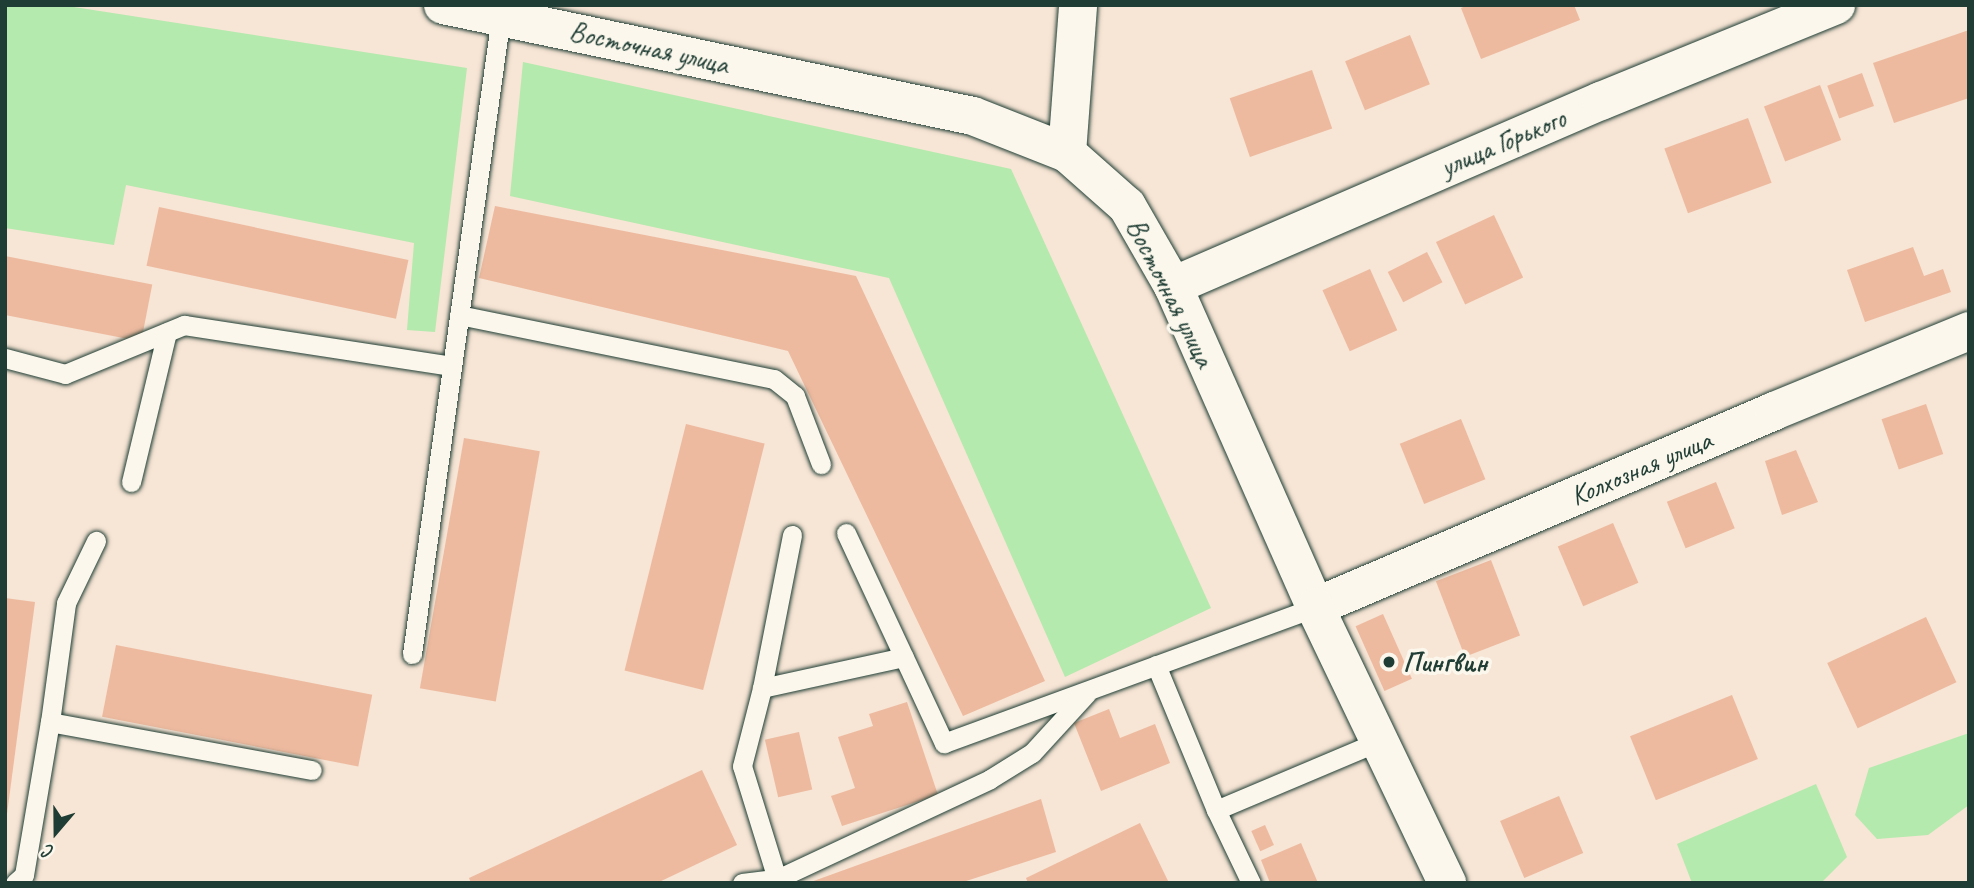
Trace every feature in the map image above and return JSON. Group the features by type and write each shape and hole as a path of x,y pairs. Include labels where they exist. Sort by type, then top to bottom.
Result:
{"street":[{"name":"Восточная улица","path":"443,5 973,116 1067,153 1127,206 1173,286 1315,607 1442,881"},
{"path":"1067,153 1078,5"},
{"name":"улица Горького","path":"1173,286 1601,101 1836,5"},
{"name":"Колхозная улица","path":"1315,607 1774,411 1969,331"}],"lane":[{"path":"412,654 501,16"},
{"path":"459,315 774,379 794,396 821,464"},
{"path":"5,358 65,374 184,325 452,366"},
{"path":"131,482 167,332"},
{"path":"846,533 944,743 1315,607"},
{"path":"777,881 742,766 762,688 792,535"},
{"path":"15,883 24,875 50,722 66,603 96,541"},
{"path":"762,688 904,657"},
{"path":"1156,665 1216,810 1251,883"},
{"path":"743,883 777,881 990,779 1032,753 1090,690"},
{"path":"50,722 312,770"},
{"path":"1216,810 1379,741"}],"green space":[{"path":"5,5 61,5 467,68 435,332 407,330 414,243 126,185 114,245 5,228"},
{"path":"523,62 1011,169 1211,608 1065,677 889,278 510,196"},
{"path":"1969,733 1969,805 1928,835 1877,839 1855,815 1869,768"},
{"path":"1816,784 1847,857 1821,883 1692,883 1677,844"}],"building":[{"path":"1468,5 1574,5 1580,20 1481,59 1461,8"},
{"path":"1969,30 1969,98 1894,123 1873,63"},
{"path":"1410,35 1430,84 1365,110 1345,61"},
{"path":"1312,70 1332,129 1250,157 1230,98"},
{"path":"1862,73 1874,106 1839,119 1827,86"},
{"path":"1820,85 1841,140 1785,162 1764,107"},
{"path":"1748,118 1772,183 1688,213 1664,148"},
{"path":"495,206 856,276 1045,681 963,716 788,351 479,278"},
{"path":"159,207 408,260 396,319 147,266"},
{"path":"1494,215 1523,278 1465,305 1436,242"},
{"path":"1913,247 1924,276 1943,269 1951,292 1865,322 1847,270"},
{"path":"1427,252 1442,282 1403,302 1388,272"},
{"path":"5,256 152,285 141,342 5,315"},
{"path":"1370,269 1397,330 1350,351 1322,290"},
{"path":"1926,404 1943,454 1899,469 1882,419"},
{"path":"1461,419 1485,479 1424,504 1400,444"},
{"path":"686,424 765,444 703,690 625,670"},
{"path":"464,438 540,451 496,702 420,688"},
{"path":"1796,450 1818,502 1782,515 1765,461"},
{"path":"1716,482 1735,528 1686,548 1667,502"},
{"path":"1613,523 1638,583 1583,606 1558,546"},
{"path":"1491,560 1520,636 1465,657 1436,581"},
{"path":"5,598 35,602 7,814 5,814"},
{"path":"1383,614 1412,679 1384,691 1356,626"},
{"path":"1926,617 1956,682 1858,728 1827,663"},
{"path":"116,645 372,695 358,766 102,717"},
{"path":"1732,695 1758,759 1656,800 1630,736"},
{"path":"907,702 938,795 842,826 831,796 855,788 838,737 873,726 869,714"},
{"path":"1109,709 1120,738 1155,724 1170,763 1101,791 1074,723"},
{"path":"799,732 812,789 778,797 765,740"},
{"path":"702,770 737,845 657,883 471,883 469,878"},
{"path":"1559,796 1583,853 1524,878 1500,821"},
{"path":"1041,799 1056,852 960,883 808,883"},
{"path":"1140,823 1169,883 1028,883 1026,878"},
{"path":"1265,825 1274,845 1260,851 1251,831"},
{"path":"1301,843 1318,883 1270,883 1261,860"}],"place":[{"name":"Пингвин","path":"1389,662"}]}
